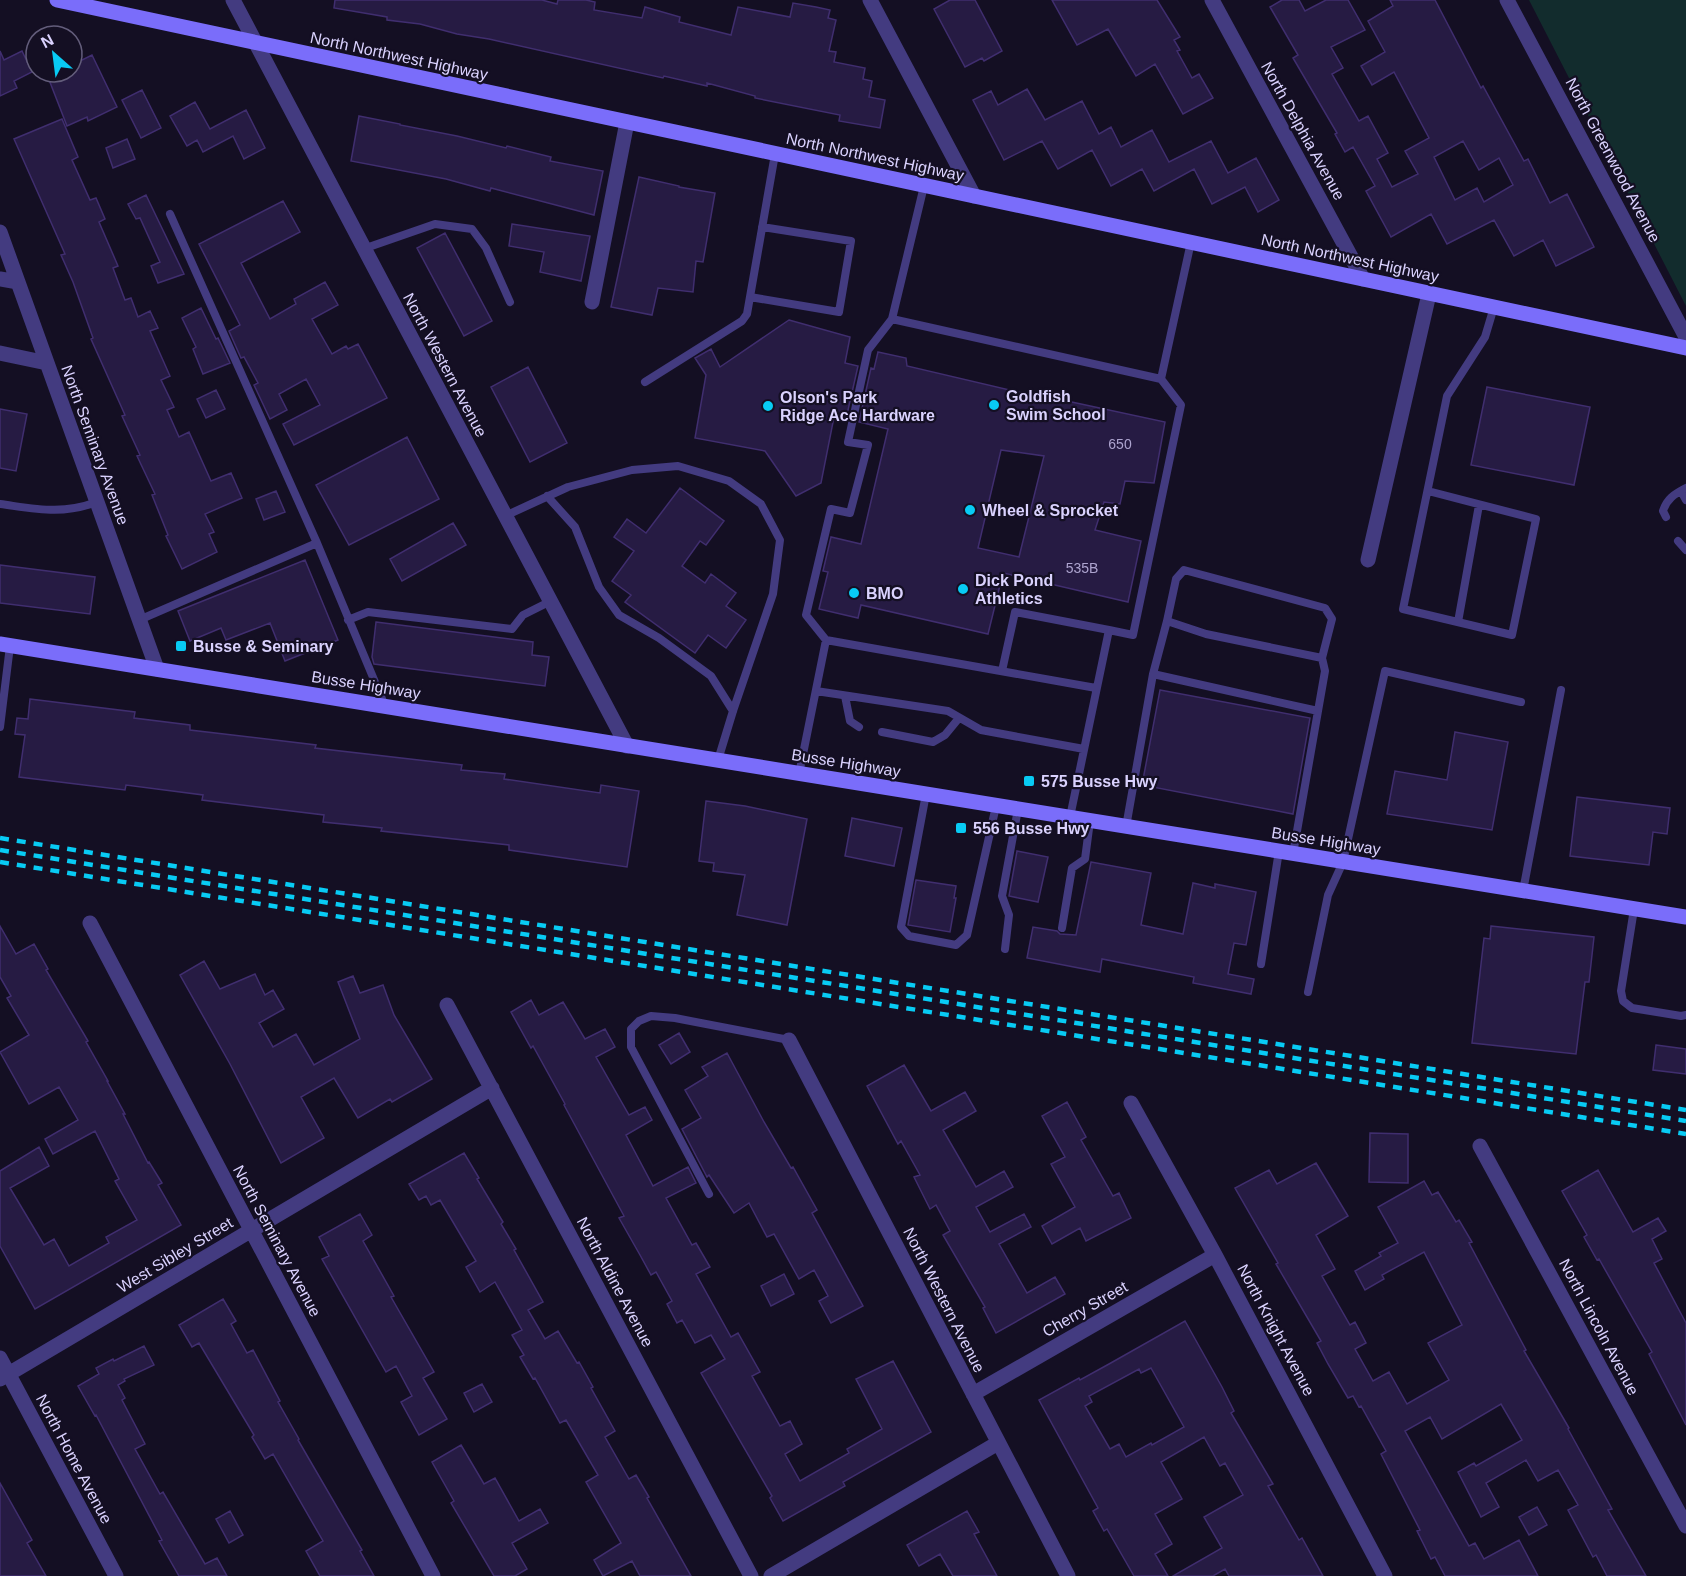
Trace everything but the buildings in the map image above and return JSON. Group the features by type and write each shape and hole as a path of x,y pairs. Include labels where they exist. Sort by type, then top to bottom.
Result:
{"main road":[{"name":"North Northwest Highway","path":"57,0 1686,348"},
{"name":"Busse Highway","path":"5,645 1686,917"}],"street":[{"name":"North Western Avenue","path":"233,0 627,746"},
{"path":"870,0 974,196"},
{"name":"North Delphia Avenue","path":"1212,0 1363,279"},
{"name":"North Greenwood Avenue","path":"1508,0 1686,337"},
{"path":"592,302 627,123"},
{"name":"North Seminary Avenue","path":"0,232 158,669"},
{"path":"0,279 18,282"},
{"path":"1368,560 1430,294"},
{"path":"0,353 47,363"},
{"name":"North Seminary Avenue","path":"90,923 433,1576"},
{"name":"North Aldine Avenue","path":"447,1005 751,1576"},
{"name":"North Western Avenue","path":"789,1040 1068,1576"},
{"name":"West Sibley Street","path":"4,1377 492,1088"},
{"name":"North Knight Avenue","path":"1131,1103 1215,1255 1385,1576"},
{"name":"North Lincoln Avenue","path":"1480,1146 1686,1526"},
{"name":"Cherry Street","path":"973,1394 1215,1255"},
{"name":"North Home Avenue","path":"0,1358 4,1377 116,1576"},
{"path":"771,1576 998,1443"}],"lane":[{"path":"645,382 742,321 747,314 775,154"},
{"path":"924,186 892,319 868,350 848,442 868,445 850,513 831,509 806,615 826,640 1096,688"},
{"path":"171,214 317,543 385,706"},
{"path":"363,249 435,224 472,229 486,248 510,302"},
{"path":"750,297 839,312 851,241 762,227"},
{"path":"1161,380 1191,242"},
{"path":"1428,491 1536,519 1512,635 1403,609 1447,396 1485,337 1494,308"},
{"path":"892,319 1161,380 1181,405 1133,634 1015,612 1002,671"},
{"path":"505,516 568,487 632,470 678,466 729,481 761,504 780,540 773,594 718,760"},
{"path":"1666,517 1663,511 1666,502 1684,489 1686,500"},
{"path":"547,496 575,527 599,587 619,615 659,638 711,676 733,711"},
{"path":"0,504 55,511 78,509 97,502"},
{"path":"1458,622 1479,505"},
{"path":"1678,541 1686,550"},
{"path":"139,620 317,543"},
{"path":"1126,827 1153,674 1176,579 1184,570 1325,608 1332,619 1322,658 1324,671 1318,711 1261,964"},
{"path":"348,620 368,612 512,629 523,615 549,602"},
{"path":"1167,621 1206,634 1322,658"},
{"path":"1070,818 1109,630"},
{"path":"799,774 826,640"},
{"path":"0,727 5,645"},
{"path":"1308,992 1328,894 1343,862 1385,671 1521,702"},
{"path":"1153,674 1318,711"},
{"path":"1523,891 1561,690"},
{"path":"816,692 948,711 981,730 1084,749"},
{"path":"844,696 850,721 859,728"},
{"path":"882,732 933,742 945,735 959,718"},
{"path":"926,794 901,927 909,936 956,945 967,935 996,806"},
{"path":"1005,949 1009,915 1002,896 1018,809"},
{"path":"1062,928 1072,868 1084,859 1090,821"},
{"path":"1634,909 1621,991 1623,1001 1632,1008 1681,1017 1686,1015"},
{"path":"709,1194 632,1047 631,1029 639,1021 651,1016 667,1017 789,1040"}],"green space":[{"path":"1529,0 1686,0 1686,306"}],"railway":[{"path":"0,838 1686,1110"},
{"path":"0,850 1686,1121"},
{"path":"0,862 1686,1134"}],"place":[{"name":"Goldfish Swim School","path":"994,405"},
{"name":"Olson's Park Ridge Ace Hardware","path":"768,406"},
{"name":"Wheel & Sprocket","path":"970,510"},
{"name":"Dick Pond Athletics","path":"963,589"},
{"name":"BMO","path":"854,593"},
{"name":"Busse & Seminary","path":"181,646"},
{"name":"575 Busse Hwy","path":"1029,781"},
{"name":"556 Busse Hwy","path":"961,828"}]}
